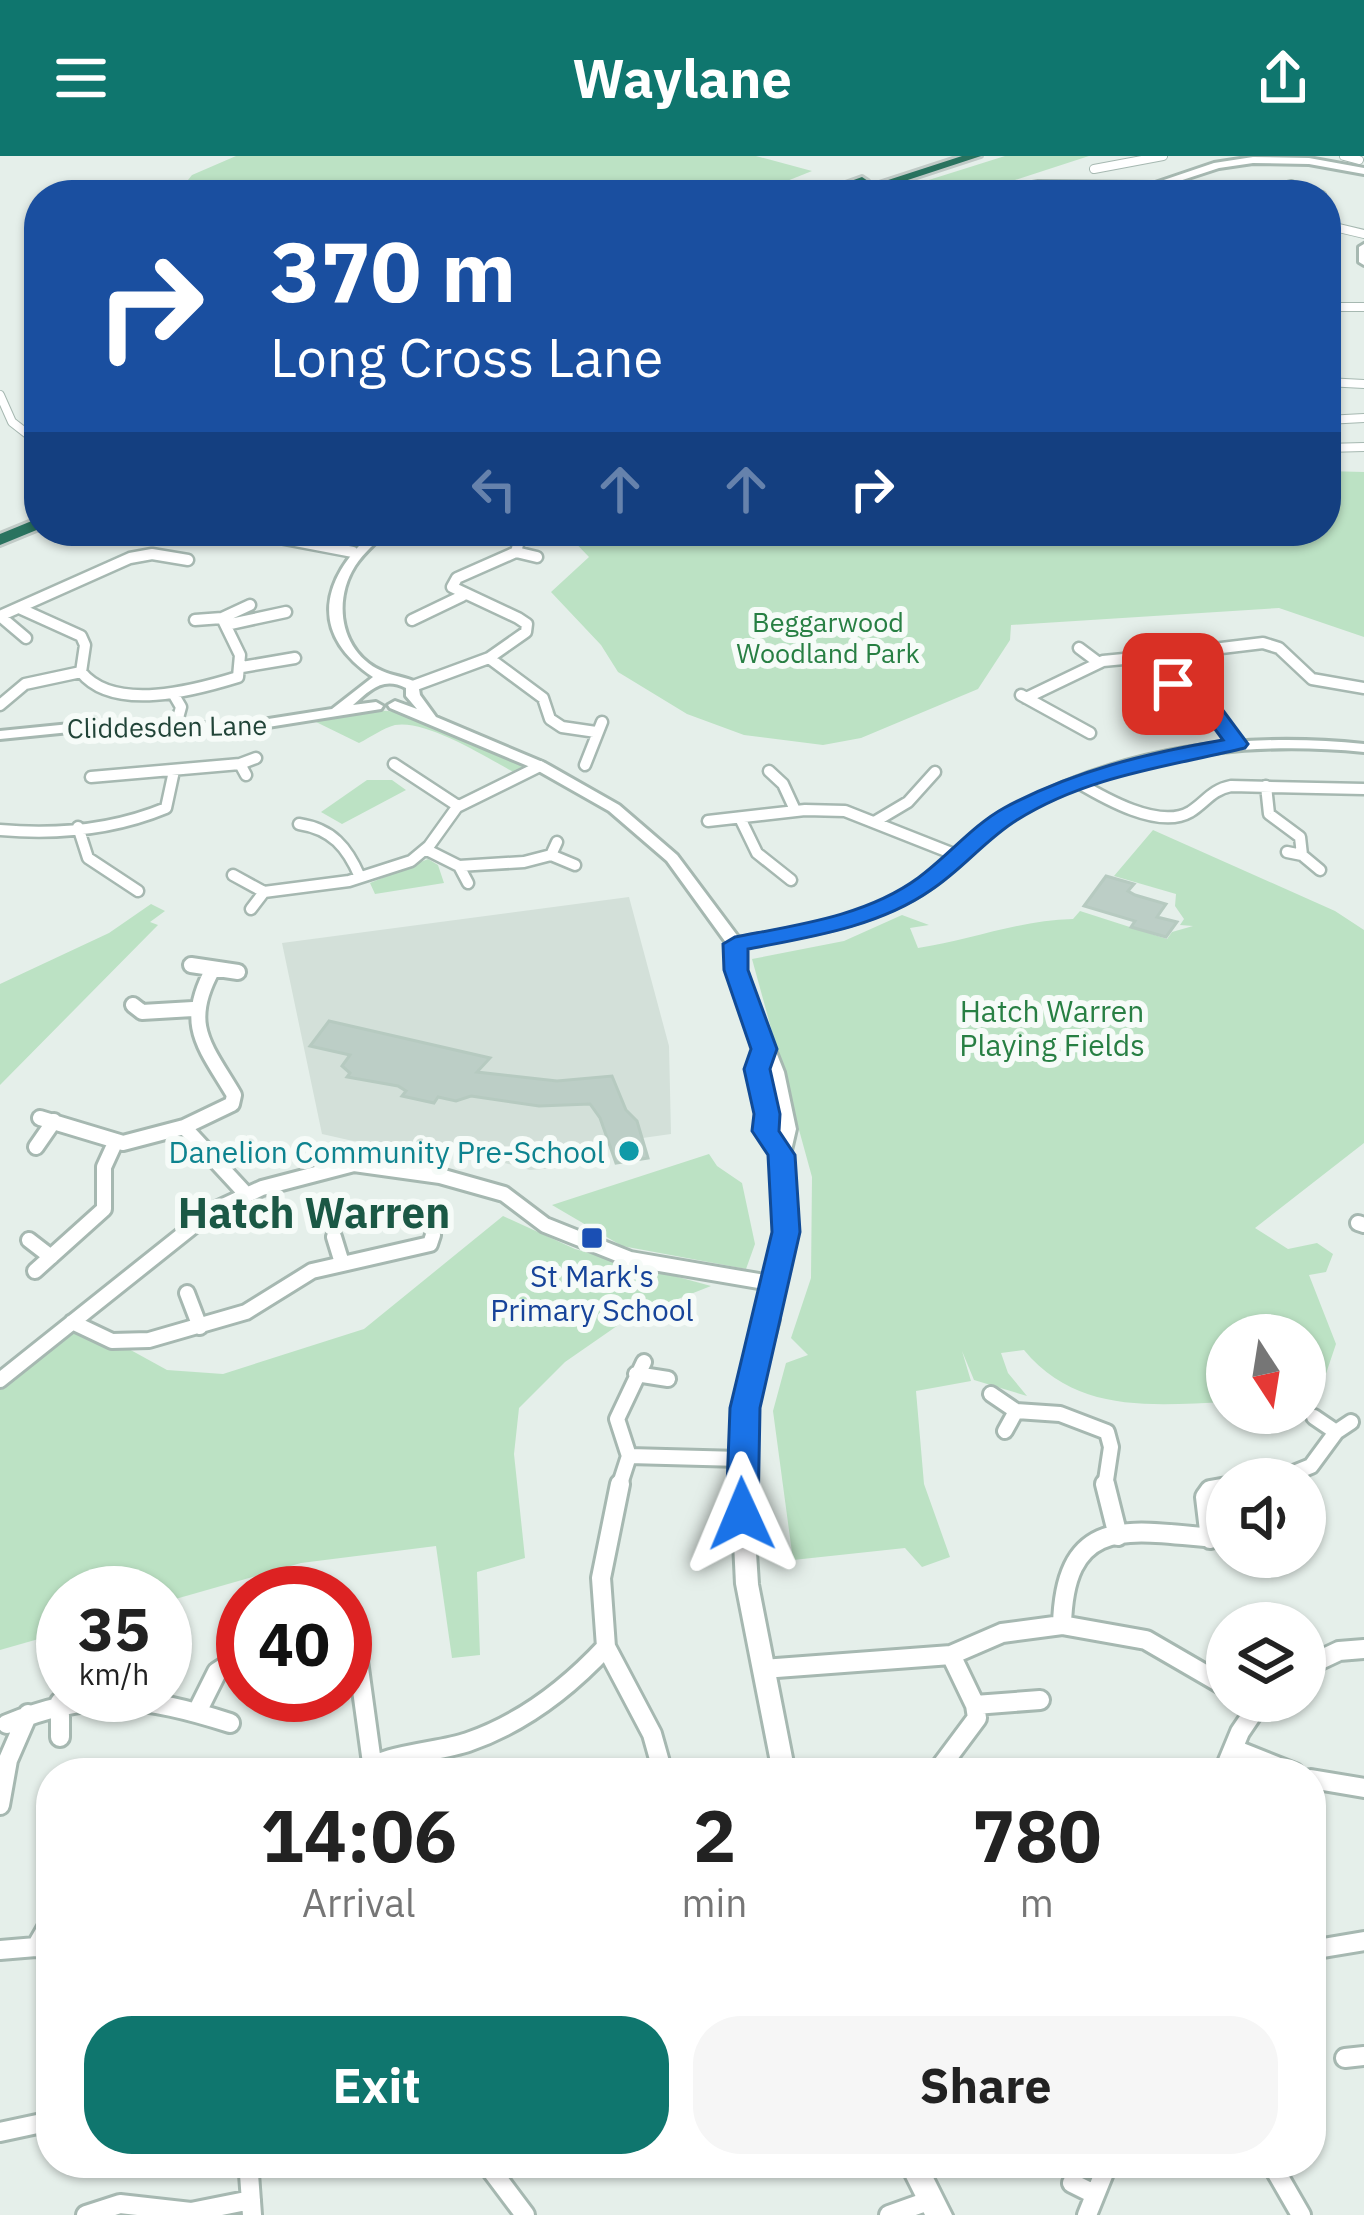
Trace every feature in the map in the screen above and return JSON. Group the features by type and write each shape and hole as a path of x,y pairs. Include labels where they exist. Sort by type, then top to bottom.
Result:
{"highway":[{"path":"865,180 941,156"},
{"path":"897,180 975,156"}],"street":[{"path":"1094,169 1117,171 1163,156"},
{"path":"1344,156 1362,165"},
{"path":"1175,180 1258,158 1362,165"},
{"path":"1364,247 1364,262"},
{"path":"0,395 13,422 24,431"},
{"path":"322,546 353,552"},
{"path":"361,546 353,552 337,586 334,608 339,634 355,663 363,701 376,706"},
{"path":"516,552 517,546"},
{"path":"537,557 516,552 457,578 452,587 462,596 512,613 527,624 526,632 489,658 410,687 395,705 540,766 599,798 649,836 684,872 735,944 810,931 866,914 924,885 1007,815 1077,782 1156,758 1237,744 1287,741 1364,748"},
{"path":"26,638 0,616 130,559 188,560"},
{"path":"408,622 462,596"},
{"path":"224,622 250,605"},
{"path":"19,608 81,636 85,645 81,672 89,682 109,691 174,694 238,677 242,668 236,640 224,622"},
{"path":"195,620 224,622 286,612"},
{"path":"1101,722 1087,731 1022,696 1099,663 1269,644 1312,679 1364,688"},
{"path":"1078,648 1099,663"},
{"path":"1154,656 1170,681 1208,705 1237,744"},
{"path":"242,668 295,658"},
{"path":"489,658 543,698 550,719 562,727 599,727 594,755 585,765"},
{"path":"274,662 286,677"},
{"path":"355,663 410,687 430,716"},
{"path":"196,668 208,686"},
{"path":"1,699 45,678 81,672"},
{"name":"Cliddesden Lane","path":"333,712 360,689 383,678"},
{"path":"174,694 181,707 175,729"},
{"name":"Cliddesden Lane","path":"0,734 80,727 244,728 395,705"},
{"path":"91,777 111,769 243,770 256,758"},
{"path":"394,764 458,806"},
{"path":"233,875 264,892 360,877 427,850 438,825 458,806 540,766"},
{"path":"0,830 25,833 149,816 166,808 174,771"},
{"path":"394,780 408,771"},
{"path":"769,771 783,784 795,810"},
{"path":"875,821 908,802 935,772"},
{"path":"1077,782 1114,802 1174,817 1188,813 1216,788 1364,789"},
{"path":"1266,786 1271,817 1300,837 1302,855"},
{"path":"708,821 795,810 845,811 958,856"},
{"path":"315,825 327,815"},
{"path":"740,818 761,857 791,880"},
{"path":"299,824 315,825 345,844 360,877"},
{"path":"78,827 88,858 103,877 138,891"},
{"path":"427,850 459,866 524,862 554,848 575,865"},
{"path":"1287,852 1302,855 1320,870"},
{"path":"459,866 469,883"},
{"path":"251,909 264,892"},
{"path":"735,944 736,970 764,1049 757,1069 767,1114 765,1131 781,1155 785,1246 770,1283 769,1320 745,1408 740,1459 747,1584 781,1758"},
{"path":"191,965 238,972"},
{"path":"36,1147 47,1119 115,1143 184,1126 224,1110 234,1095 202,1042 193,1010 213,969"},
{"path":"130,1026 137,1009 193,1010"},
{"path":"184,1126 245,1194"},
{"path":"35,1271 104,1209 104,1167 115,1143"},
{"path":"0,1380 200,1219 245,1194 354,1164 414,1171 504,1194 545,1225 630,1259 770,1283"},
{"path":"71,1322 120,1343 200,1327 255,1308 303,1274 411,1251 430,1244 434,1235"},
{"path":"334,1237 342,1263"},
{"path":"28,1240 51,1257"},
{"path":"187,1293 200,1327"},
{"path":"629,1456 614,1433 614,1421 640,1368 668,1379"},
{"path":"992,1394 1016,1411 1060,1414 1107,1432 1112,1447 1104,1482 1118,1536"},
{"path":"1005,1431 1016,1411"},
{"path":"1317,1458 1336,1432 1351,1422"},
{"path":"1326,1425 1336,1432"},
{"path":"629,1456 740,1459"},
{"path":"629,1456 601,1578 606,1647 652,1734 659,1758"},
{"path":"1063,1625 1062,1580 1067,1564 1089,1543 1118,1536 1206,1539"},
{"path":"763,1669 951,1655 1002,1633 1063,1625 1146,1640 1206,1676"},
{"path":"414,1758 461,1748 510,1725 546,1704 606,1647"},
{"path":"1326,1658 1364,1649"},
{"path":"947,1758 977,1718 951,1655"},
{"path":"197,1712 216,1674"},
{"path":"975,1705 1040,1700"},
{"path":"8,1724 36,1711"},
{"path":"192,1711 230,1723"},
{"path":"0,1805 8,1760 28,1714"},
{"path":"60,1722 60,1737"},
{"path":"363,1722 366,1758"},
{"path":"1230,1758 1247,1722"},
{"path":"1234,1749 1256,1758"},
{"path":"1326,1782 1364,1788"},
{"path":"1326,1947 1364,1941"},
{"path":"0,1950 36,1949"},
{"path":"0,2132 36,2124"},
{"path":"86,2215 95,2207 132,2204 203,2212 251,2208 249,2178"},
{"path":"497,2178 525,2215"},
{"path":"890,2215 935,2207 920,2178"},
{"path":"1280,2178 1301,2215"},
{"path":"1072,2183 1090,2205"}],"shaded area":[{"path":"629,897 669,1046 671,1134 600,1144 581,1166 530,1170 441,1145 353,1141 322,1134 282,943"}],"green space":[{"path":"236,156 756,156 812,171 790,180 188,180"},
{"path":"1005,156 1089,156 1015,180 929,180"},
{"name":"Beggarwood Woodland Park","path":"1341,471 1364,472 1364,637 1279,608 1011,625 1010,640 978,689 861,738 823,745 744,735 687,714 618,672 601,645 551,592 589,557 578,546 1341,546"},
{"path":"372,710 402,712 527,765 515,773 423,728 390,726 359,743 314,721"},
{"path":"367,780 392,780 406,790 342,824 321,812"},
{"name":"Hatch Warren Playing Fields","path":"1153,830 1335,911 1364,930 1364,1143 1255,1228 1288,1249 1317,1243 1333,1254 1326,1272 1309,1275 1324,1314 1206,1314 1206,1403 1144,1404 1092,1395 1045,1371 1024,1350 1001,1353 1008,1373 1027,1396 974,1380 962,1351 971,1381 916,1391 924,1484 950,1557 922,1567 905,1548 793,1560 773,1411 786,1363 808,1355 791,1338 811,1278 812,1177 752,959 844,941 902,915 929,925 910,928 918,948 1073,919 1080,911 1167,939 1172,932 1193,926 1180,925 1184,919 1175,906 1176,894 1114,876"},
{"path":"428,859 438,865 444,883 375,894 370,883"},
{"path":"151,904 165,911 150,922 158,925 0,1085 0,984 109,933"},
{"path":"709,1154 717,1166 742,1183 755,1244 746,1269 622,1246 552,1205"},
{"path":"503,1216 575,1249 711,1286 627,1319 565,1362 519,1408 514,1454 525,1558 477,1572 480,1655 452,1658 436,1546 291,1566 216,1566 216,1587 192,1594 192,1566 36,1566 36,1640 0,1650 0,1390 74,1330 117,1349 127,1348 167,1370 223,1374 364,1329"},
{"path":"1326,1318 1336,1344 1326,1374"}],"building":[{"path":"1106,876 1134,884 1128,891 1135,895 1166,904 1157,917 1177,922 1166,937 1131,927 1135,921 1084,906"},
{"path":"329,1021 490,1058 477,1072 557,1081 612,1076 626,1110 637,1121 648,1158 616,1163 590,1104 539,1106 471,1096 456,1101 438,1097 434,1103 402,1096 406,1091 398,1086 347,1077 350,1073 342,1066 350,1055 310,1046"}],"place":[{"name":"Danelion Community Pre-School","path":"629,1151"},
{"name":"St Mark's Primary School","path":"592,1238"}],"district":[{"name":"Hatch Warren","path":"314,1212"}],"route":[{"path":"742,1514 745,1408 769,1320 770,1283 782,1260 786,1232 781,1155 765,1131 767,1114 757,1069 764,1049 736,970 735,944 829,926 895,902 924,885 1007,815 1077,782 1156,758 1237,744 1208,705 1173,684"}]}
